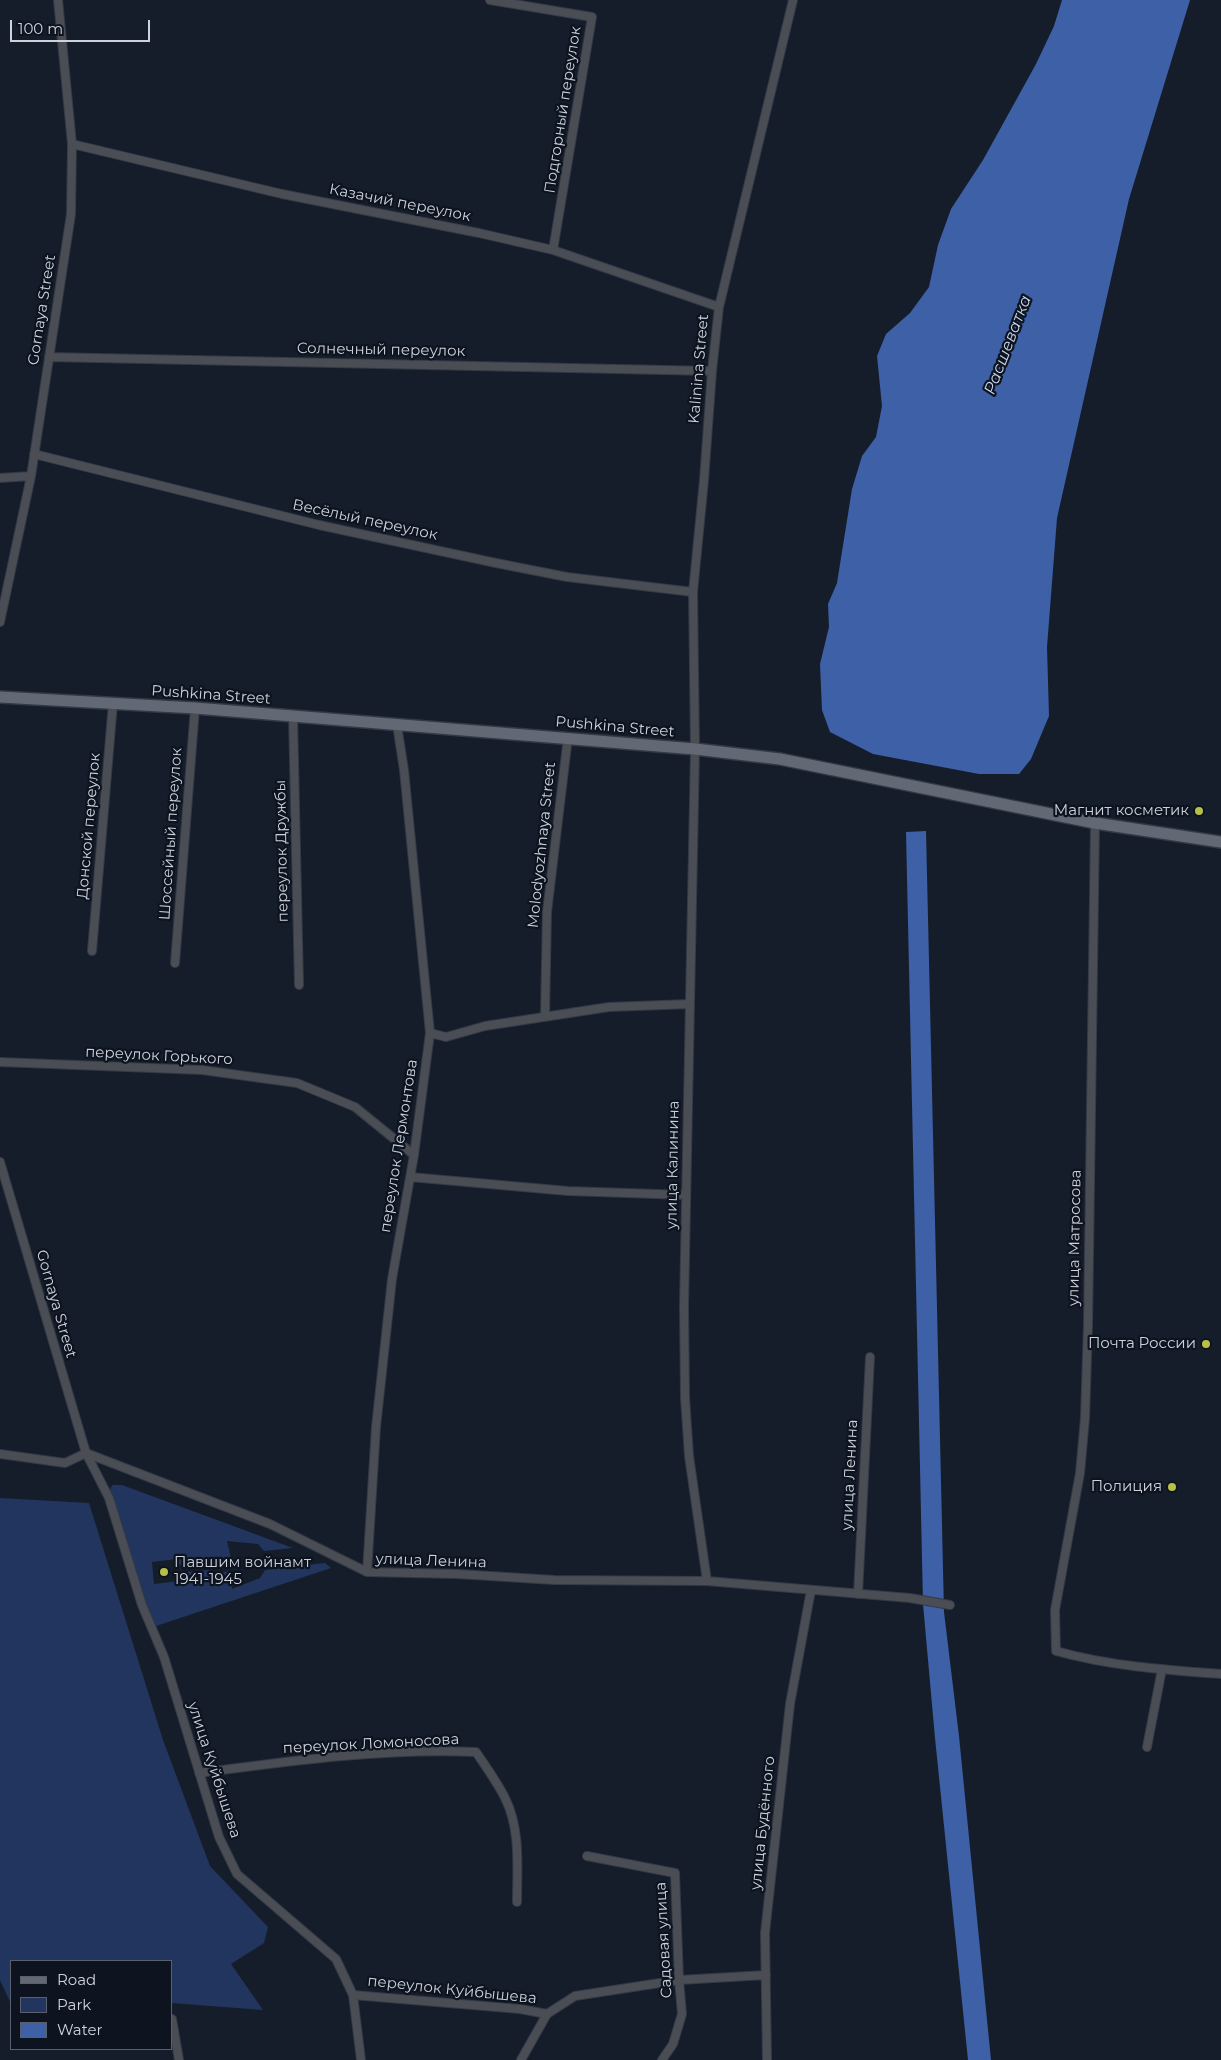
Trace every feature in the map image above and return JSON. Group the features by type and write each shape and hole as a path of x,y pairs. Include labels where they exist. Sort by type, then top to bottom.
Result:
{"main road":[{"name":"Pushkina Street","path":"0,697 194,708 568,737 780,759 1095,823 1221,842"}],"street":[{"name":"Gornaya Street","path":"0,622 31,476 71,214 72,144 58,0"},
{"name":"Подгорный переулок","path":"490,0 592,16 553,250"},
{"name":"Kalinina Street","path":"695,749 693,592 719,307 793,0"},
{"name":"Казачий переулок","path":"72,144 282,194 479,233 553,250 719,307"},
{"name":"Солнечный переулок","path":"49,357 712,371"},
{"name":"Весёлый переулок","path":"34,454 319,525 567,577 693,592"},
{"path":"0,478 31,476"},
{"name":"Донской переулок","path":"92,951 113,703"},
{"name":"Шоссейный переулок","path":"175,963 194,708"},
{"name":"переулок Дружбы","path":"293,716 299,985"},
{"name":"переулок Лермонтова","path":"367,1572 376,1427 392,1279 414,1156 430,1033 404,770 397,725"},
{"name":"Molodyozhnaya Street","path":"545,1016 547,912 568,737"},
{"name":"улица Калинина","path":"695,749 686,1195 685,1398 689,1456 707,1580"},
{"name":"улица Матросова","path":"1095,823 1085,1418 1080,1473 1055,1610 1056,1651 1080,1658 1162,1670"},
{"path":"430,1033 446,1036 485,1026 608,1007 690,1004"},
{"name":"переулок Горького","path":"0,1062 202,1070 297,1083 355,1107 414,1156"},
{"name":"Gornaya Street","path":"0,1162 86,1453"},
{"path":"410,1177 568,1191 686,1195"},
{"name":"улица Ленина","path":"858,1594 870,1358"},
{"path":"0,1454 65,1463 86,1453"},
{"name":"улица Ленина","path":"86,1453 270,1524 367,1572 458,1574 554,1580 707,1580 910,1598 950,1605"},
{"name":"улица Куйбышева","path":"86,1453 109,1498 142,1605 164,1657 219,1837 237,1874 336,1959 353,1995 362,2060"},
{"name":"улица Будённого","path":"767,2060 765,1933 789,1713 811,1590"},
{"path":"1147,1746 1162,1670 1221,1674"},
{"name":"переулок Ломоносова","path":"198,1773 301,1760 408,1752 476,1752 506,1799 512,1818 517,1850 517,1902"},
{"name":"Садовая улица","path":"587,1856 675,1873 682,2014 673,2044 662,2060"},
{"path":"521,2060 547,2014 575,1996 679,1980 766,1975"},
{"name":"переулок Куйбышева","path":"353,1995 520,2009 547,2014"},
{"path":"172,2019 179,2060"}],"green space":[{"path":"113,1485 122,1485 293,1548 264,1551 258,1544 227,1541 231,1558 209,1557 208,1562 177,1565 177,1559 152,1562 154,1584 178,1581 177,1573 209,1570 210,1574 231,1571 232,1589 260,1578 265,1570 325,1563 331,1568 156,1626 153,1624 110,1490"},
{"path":"0,1498 89,1503 163,1740 210,1866 268,1927 264,1943 231,1964 263,2010 172,2003 172,1960 10,1960 10,2002 0,1980"}],"water":[{"name":"Расшеватка","path":"1062,0 1190,0 1129,199 1057,518 1047,647 1049,716 1031,759 1019,774 979,774 873,754 830,732 822,710 820,664 829,627 828,604 837,583 852,489 862,456 876,437 882,406 877,356 886,334 910,313 929,287 938,245 951,209 983,160 1036,64 1054,26"},
{"path":"926,831 944,1612 959,1736 991,2060 968,2060 923,1604 906,832"}],"place":[{"name":"Магнит косметик","path":"1199,811"},
{"name":"Почта России","path":"1206,1344"},
{"name":"Полиция","path":"1172,1487"},
{"name":"Павшим войнамт 1941-1945","path":"164,1572"}]}
